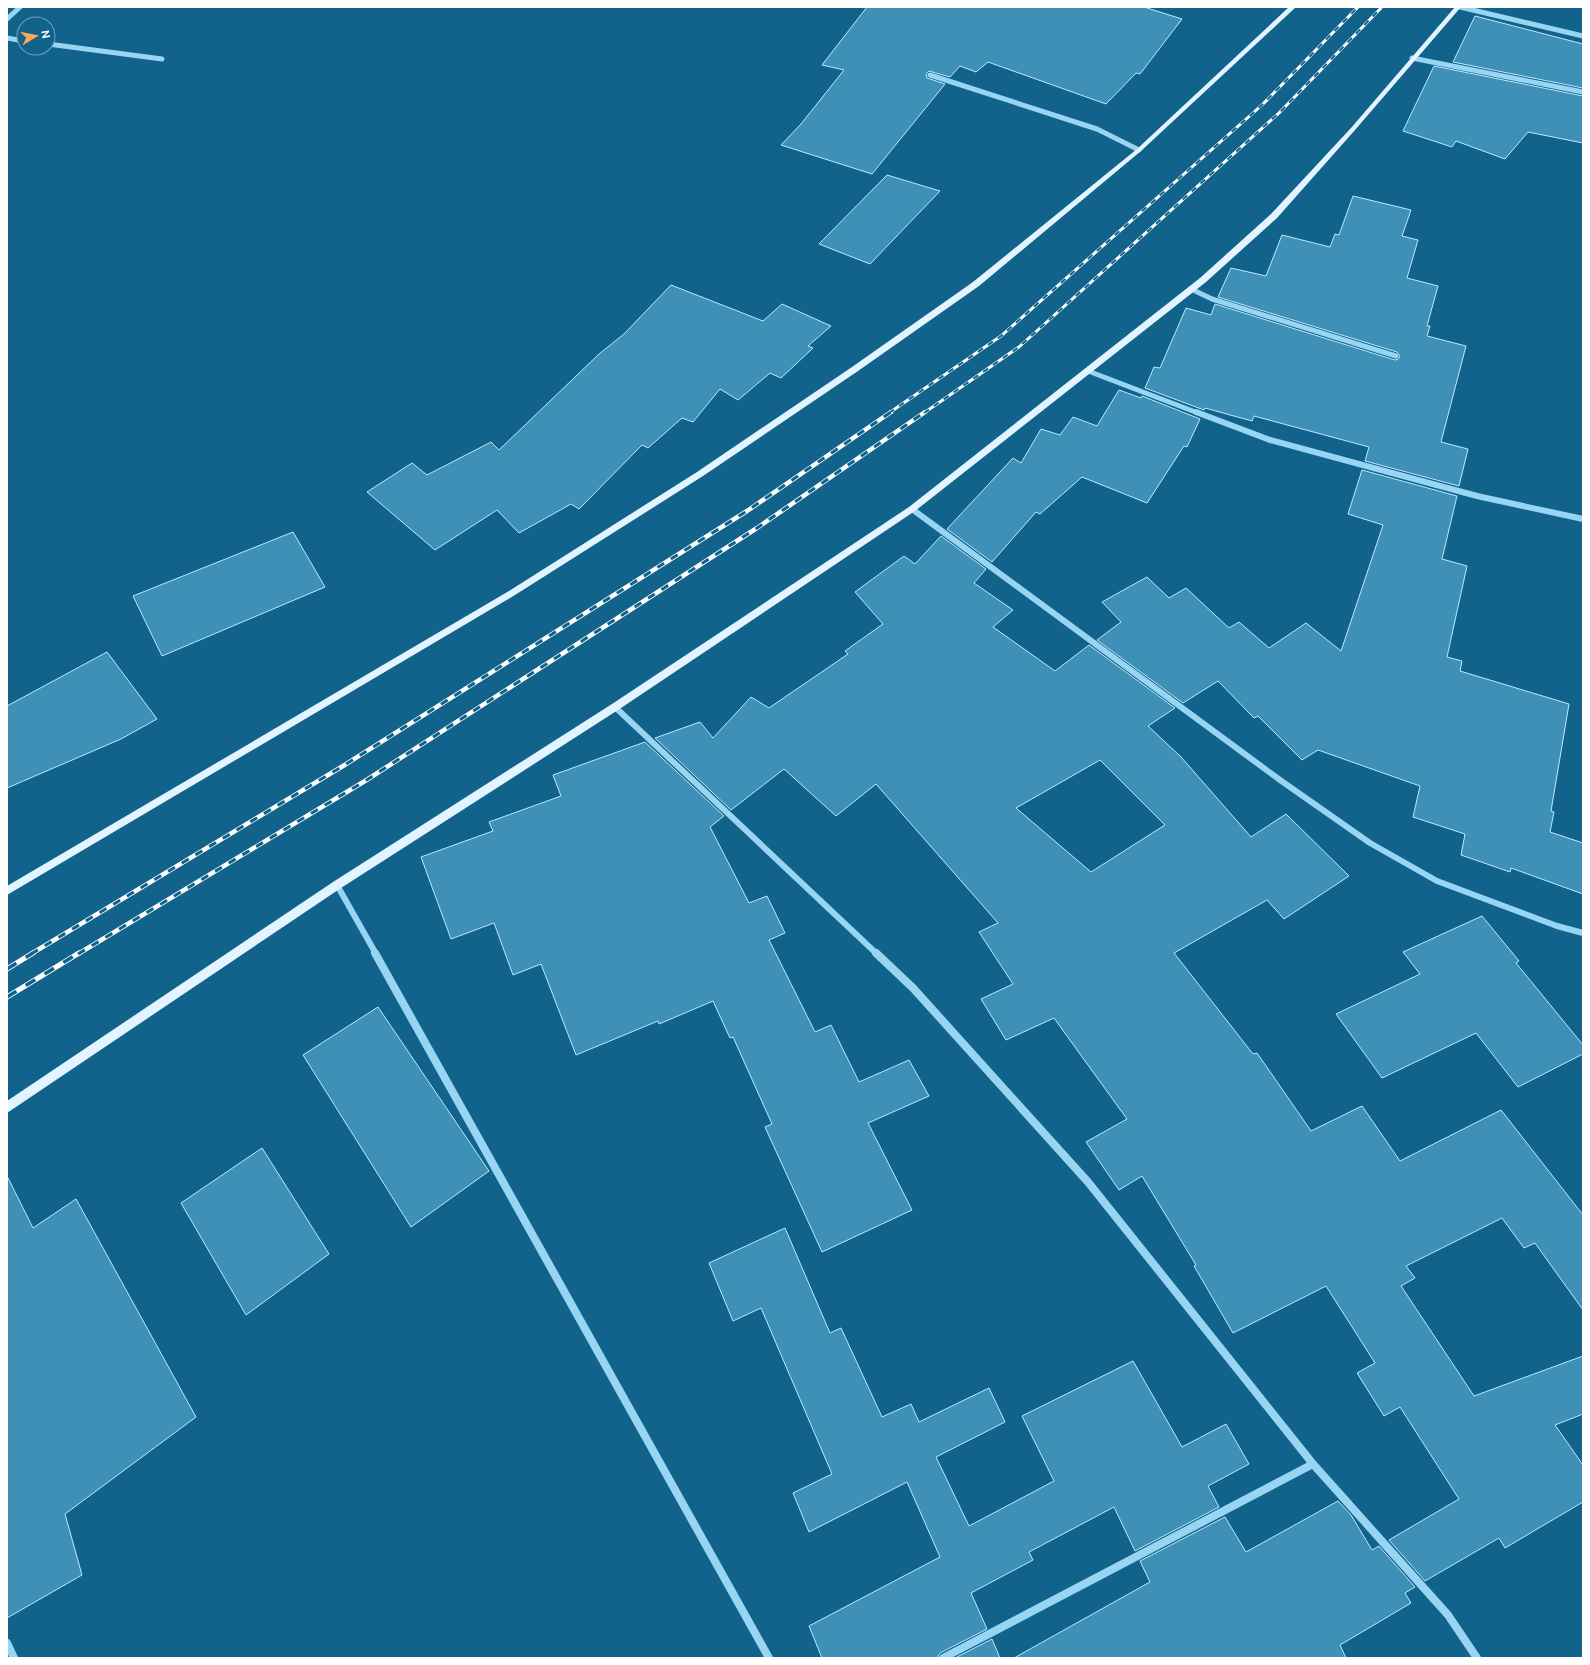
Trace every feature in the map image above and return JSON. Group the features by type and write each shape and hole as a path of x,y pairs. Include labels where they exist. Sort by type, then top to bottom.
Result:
{"main road":[{"path":"7,891 512,593 700,474 855,369 976,284 1138,150 1293,7"},
{"path":"7,1108 337,885 616,707 912,509 1203,280 1274,216 1353,129 1412,58 1459,7"}],"street":[{"path":"7,19 20,7"},
{"path":"1459,7 1583,36"},
{"path":"56,45 162,59"},
{"path":"1412,58 1583,92"},
{"path":"930,76 1097,129 1138,150"},
{"path":"1191,289 1212,299 1396,356"},
{"path":"1088,371 1270,440 1477,496 1583,519"},
{"path":"912,509 1280,780 1370,843 1437,881 1557,926 1583,932"},
{"path":"616,707 913,988 1088,1182 1313,1464 1448,1616 1477,1658"},
{"path":"337,885 769,1658"},
{"path":"943,1658 1313,1464"},
{"path":"7,1643 14,1658"}],"building":[{"path":"867,7 1144,7 1182,19 1140,74 1136,73 1106,104 988,62 976,72 960,66 950,77 929,71 926,74 927,78 945,84 872,174 781,145 801,124 844,70 822,65"},
{"path":"1475,16 1583,44 1583,88 1453,62"},
{"path":"1434,66 1583,96 1583,143 1528,132 1505,159 1456,141 1452,147 1403,131"},
{"path":"887,175 940,191 870,264 819,244"},
{"path":"1353,196 1411,210 1402,236 1418,240 1407,278 1438,286 1427,326 1430,326 1427,336 1466,346 1441,442 1468,449 1459,486 1365,461 1369,447 1254,416 1252,421 1205,408 1204,410 1145,388 1154,367 1160,368 1186,308 1211,315 1215,304 1395,360 1398,359 1400,356 1397,352 1218,297 1231,268 1266,276 1282,235 1330,247 1335,234 1339,235"},
{"path":"671,285 763,321 782,304 831,326 808,346 813,348 781,378 770,373 738,400 720,389 693,422 682,418 648,448 642,445 579,509 571,504 519,533 497,510 435,550 367,492 412,463 427,475 491,442 499,450 599,354 624,334"},
{"path":"1119,390 1141,398 1142,396 1200,419 1187,447 1184,446 1147,503 1082,477 1040,514 1036,512 992,562 947,529 1013,458 1021,463 1041,429 1060,435 1073,417 1097,426"},
{"path":"1362,470 1457,496 1442,559 1467,566 1447,657 1462,661 1460,671 1569,704 1551,811 1554,812 1550,832 1583,843 1583,894 1511,868 1510,872 1461,855 1465,834 1413,817 1420,786 1318,750 1302,760 1258,716 1254,718 1218,681 1183,703 1097,640 1121,622 1102,602 1147,577 1169,598 1186,588 1229,628 1239,622 1269,648 1306,623 1341,651 1383,525 1348,514"},
{"path":"293,532 325,587 162,656 133,596"},
{"path":"941,536 986,569 974,583 1013,610 993,627 1055,671 1089,645 1175,708 1148,726 1181,757 1251,837 1286,814 1349,876 1284,919 1267,900 1174,953 1253,1054 1257,1053 1311,1131 1362,1106 1400,1161 1501,1110 1583,1215 1583,1310 1535,1243 1524,1248 1502,1218 1406,1266 1415,1278 1401,1286 1474,1396 1583,1356 1583,1414 1555,1425 1583,1465 1583,1502 1505,1548 1499,1538 1425,1581 1389,1540 1459,1499 1400,1407 1384,1416 1357,1373 1375,1363 1326,1286 1233,1333 1194,1266 1196,1265 1142,1176 1119,1190 1086,1142 1127,1119 1054,1018 1006,1040 981,999 1013,984 979,932 998,923 876,784 836,816 784,769 731,810 655,738 700,722 713,738 751,697 769,708 848,654 845,651 883,624 855,592 904,556 915,564","holes":["1100,760 1165,825 1091,872 1016,808"]},
{"path":"107,652 157,719 121,739 7,788 7,706"},
{"path":"645,742 724,816 710,827 749,903 767,896 785,933 769,940 815,1032 831,1025 859,1082 909,1060 929,1096 868,1123 912,1210 822,1252 765,1127 772,1124 733,1037 730,1038 713,1001 659,1024 658,1021 576,1055 541,964 513,975 494,923 451,939 421,857 493,831 489,822 561,796 553,775"},
{"path":"1482,916 1519,961 1516,963 1583,1045 1583,1054 1518,1087 1476,1033 1382,1078 1336,1014 1420,974 1403,952"},
{"path":"378,1007 489,1171 411,1227 303,1055"},
{"path":"262,1148 329,1254 246,1315 181,1203"},
{"path":"7,1176 33,1228 76,1199 196,1417 65,1514 82,1575 7,1618"},
{"path":"785,1228 830,1333 841,1328 882,1417 911,1404 919,1422 989,1388 1005,1422 936,1457 969,1526 1054,1481 1022,1416 1133,1361 1182,1447 1226,1424 1249,1464 1208,1486 1219,1507 1135,1551 1114,1507 1029,1552 1033,1560 971,1593 987,1629 940,1653 937,1658 822,1658 809,1626 940,1557 907,1482 809,1532 793,1493 832,1474 761,1308 733,1321 709,1263"},
{"path":"1338,1501 1351,1515 1372,1550 1379,1546 1415,1587 1405,1593 1411,1603 1340,1645 1346,1658 1014,1658 1150,1582 1140,1561 1225,1517 1246,1552"},
{"path":"992,1639 1000,1658 955,1658"}],"railway":[{"path":"889,413 1001,336 1262,105 1358,7"},
{"path":"924,413 1019,347 1279,113 1382,7"},
{"path":"31,954 343,766 747,511 891,412"},
{"path":"78,954 365,781 757,528 925,412"},
{"path":"7,969 33,953"},
{"path":"7,997 79,953"}]}
